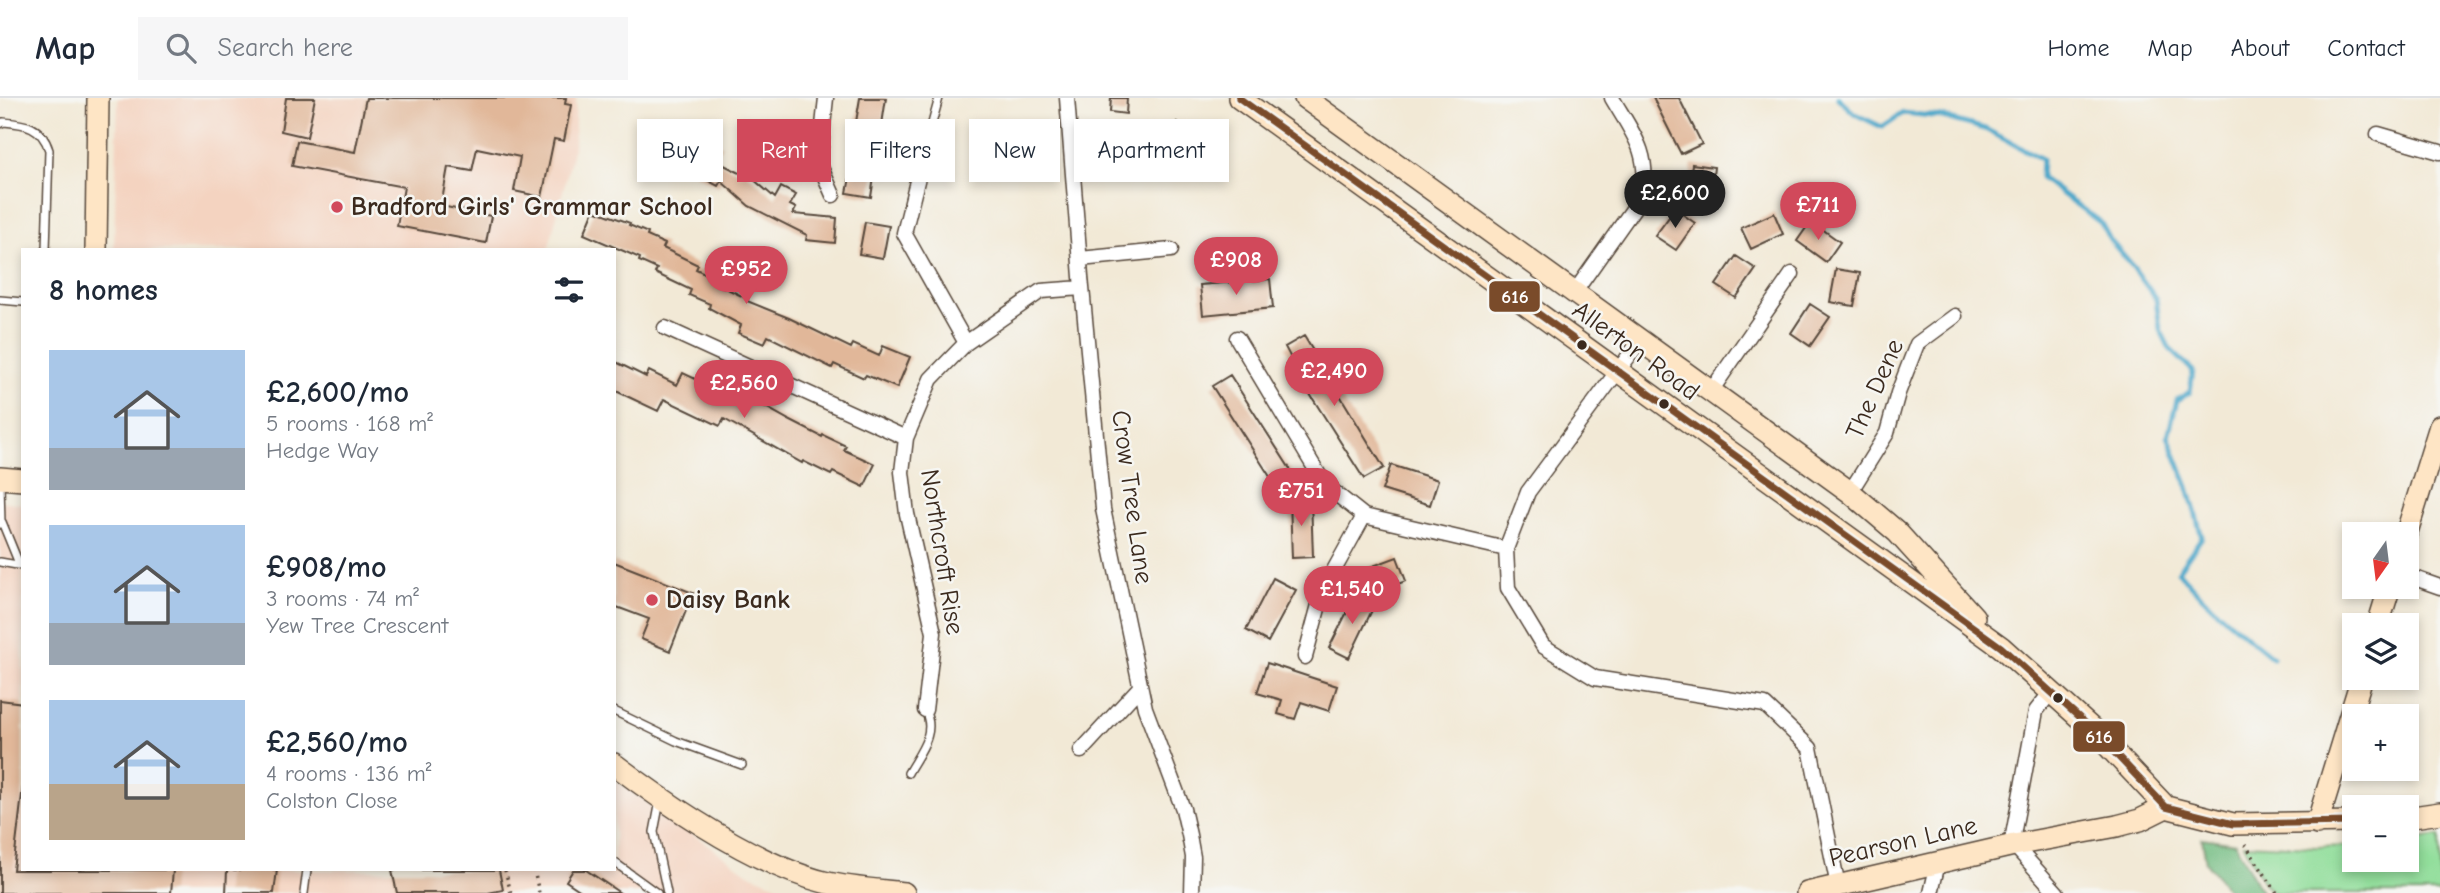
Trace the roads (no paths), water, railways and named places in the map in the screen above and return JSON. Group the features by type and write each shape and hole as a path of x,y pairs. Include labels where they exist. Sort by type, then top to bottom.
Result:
{"street":[{"path":"96,248 98,98"},
{"path":"824,119 826,98"},
{"name":"Crow Tree Lane","path":"1067,98 1103,509 1145,708 1186,822 1193,857 1192,893"},
{"name":"Allerton Road","path":"1240,98 2001,647"},
{"name":"Allerton Road","path":"1305,98 1850,492 1897,532 2001,647 2091,728 2166,807"},
{"path":"1574,293 1643,195 1646,176 1643,153 1612,98"},
{"path":"2378,134 2440,152"},
{"path":"827,182 832,195"},
{"path":"918,182 904,233 966,343"},
{"path":"1080,259 1171,250"},
{"path":"1710,391 1793,274"},
{"name":"Northcroft Rise","path":"925,710 934,633 907,514 902,472 906,438 931,379 966,343 1041,291 1082,288"},
{"name":"The Dene","path":"1850,492 1887,433 1898,393 1917,344 1955,316"},
{"path":"666,328 906,438"},
{"path":"1237,338 1325,485 1364,516 1506,549"},
{"path":"1640,341 1528,492 1506,549 1508,587 1543,646 1595,678 1765,705 1810,748 1838,886"},
{"path":"2410,522 2440,426"},
{"path":"0,480 21,480"},
{"path":"1305,657 1323,590 1364,516"},
{"path":"2419,580 2440,587"},
{"path":"1081,751 1140,687"},
{"path":"2317,824 2358,690"},
{"name":"Pearson Lane","path":"2012,846 2036,711 2051,692"},
{"path":"616,765 706,827 773,863 824,882 904,893"},
{"path":"2166,807 2233,824 2342,823"},
{"name":"Pearson Lane","path":"1807,893 2140,820 2166,807"},
{"path":"2419,816 2440,813"},
{"path":"2012,846 2057,893"},
{"path":"1931,893 1938,863"}],"lane":[{"path":"933,119 939,98"},
{"path":"0,124 28,124 45,138 49,149 46,248"},
{"path":"0,300 21,302"},
{"path":"0,480 1,525 21,564"},
{"path":"0,562 21,566"},
{"path":"908,773 928,739 930,720 925,710"},
{"path":"616,712 676,741 742,765"},
{"path":"661,797 654,832 667,893"},
{"path":"616,864 652,892"},
{"path":"304,893 307,871"}],"waterway":[{"path":"1838,98 1855,114 1882,127 1903,113 1942,117 1985,129 2042,159 2041,178 2101,223 2110,240 2156,299 2160,329 2170,349 2193,371 2190,392 2177,400 2168,436 2188,487 2202,537 2178,571 2211,606 2273,658"}],"place":[{"name":"Bradford Girls' Grammar School","path":"337,207"},
{"name":"Daisy Bank","path":"652,600"}]}
